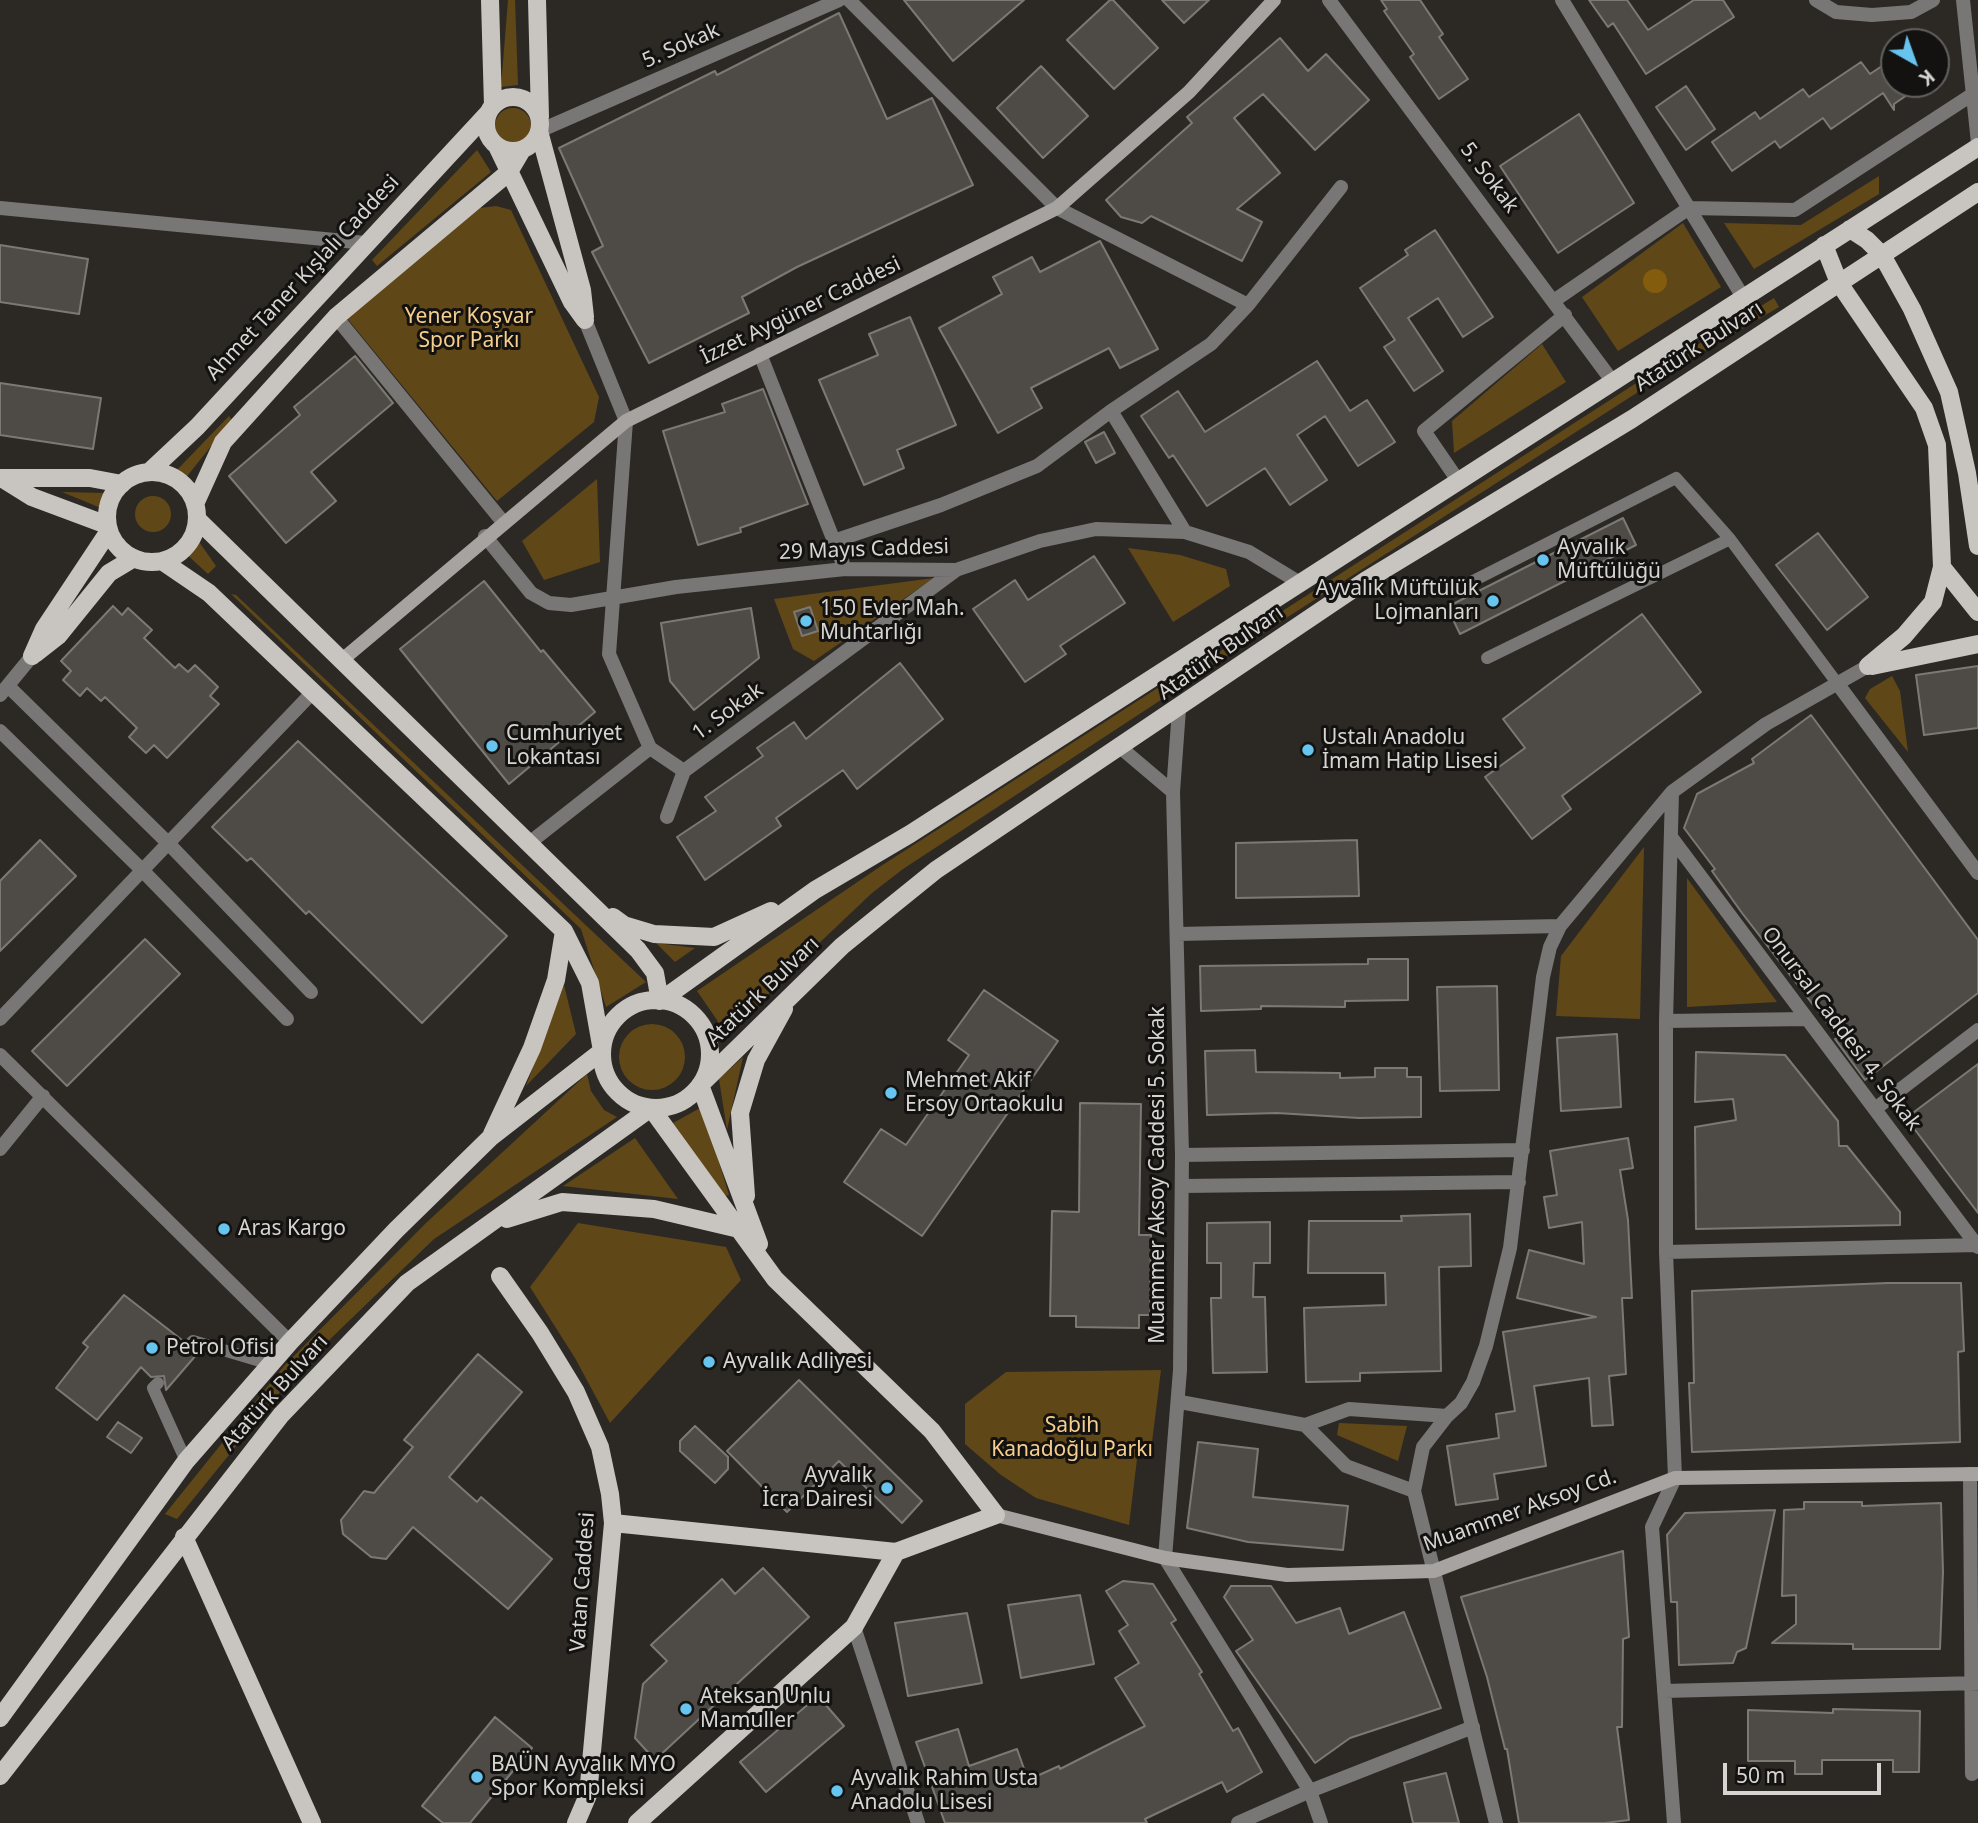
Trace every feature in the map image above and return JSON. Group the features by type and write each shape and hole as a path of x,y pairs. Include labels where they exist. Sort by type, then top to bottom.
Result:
{"main road":[{"path":"490,0 491,110 487,131 497,146 572,302 585,320"},
{"path":"1,479 32,497 108,528 121,550 134,558 148,562 162,561 186,546 223,442 336,317 509,172 522,150 536,139 540,126 537,0"},
{"path":"491,110 509,98 526,100 537,112 582,290 585,320"},
{"name":"Ahmet Taner Kışlalı Caddesi","path":"149,472 197,427 491,110"},
{"name":"Atatürk Bulvarı","path":"660,1000 816,890 910,834 1460,482 1978,145"},
{"path":"497,146 505,150 522,150"},
{"name":"Atatürk Bulvarı","path":"0,1776 281,1415 407,1283 650,1108 678,1103 700,1085 842,946 936,870 1179,709 1365,581 1632,419 1978,192"},
{"path":"1850,229 1867,240 1882,255 1912,309 1950,391 1973,470 1978,547"},
{"path":"1824,245 1839,283 1924,408 1937,445 1942,567 1933,602 1904,636 1868,666"},
{"path":"32,656 44,629 108,528 112,496 121,484 134,476 149,472 178,480 188,491 196,512 527,844 638,950 655,973 660,1000"},
{"path":"1,479 63,477 121,484"},
{"path":"32,656 58,636 109,573 134,558"},
{"path":"162,561 209,593 564,931 590,983 607,1077 615,1089 637,1105 650,1108 743,1225 775,1279 932,1431 996,1515 896,1552 613,1523"},
{"path":"1942,567 1978,612"},
{"path":"1978,594 1978,612"},
{"path":"1868,666 1978,644"},
{"path":"561,877 624,925 654,934 714,937 816,890"},
{"path":"490,1138 532,1048 556,980 564,931"},
{"path":"743,1225 740,1113 756,1060 794,991"},
{"name":"Atatürk Bulvarı","path":"0,1718 186,1461 270,1364 406,1220 490,1138 602,1051 605,1035 624,1011 637,1003 660,1000 684,1008 698,1019 706,1034 709,1060 700,1085"},
{"path":"700,1085 743,1225"},
{"path":"491,1224 562,1202 654,1209 743,1225"},
{"name":"Vatan Caddesi","path":"500,1276 540,1333 576,1392 600,1447 613,1523 588,1795 576,1823"},
{"path":"184,1537 313,1823"},
{"path":"636,1823 854,1627 896,1552"}],"street":[{"name":"5. Sokak","path":"540,126 839,0"},
{"path":"849,0 1057,208 1248,306"},
{"name":"İzzet Aygüner Caddesi","path":"342,660 485,536 626,421 1057,208 1189,92 1274,0"},
{"name":"5. Sokak","path":"1329,0 1555,300 1613,382"},
{"path":"1562,0 1743,297"},
{"path":"1816,0 1836,12 1872,15 1911,12 1933,0"},
{"path":"1963,0 1978,145"},
{"path":"1555,300 1689,208 1795,210 1973,94"},
{"path":"834,541 941,505 1037,467 1111,411 1210,344 1248,306 1341,187"},
{"path":"0,208 366,243"},
{"path":"1460,482 1424,431 1565,315"},
{"path":"336,317 503,522"},
{"path":"527,844 650,748 609,654 611,597 626,421 585,320"},
{"path":"760,354 845,569"},
{"path":"1111,411 1185,531"},
{"name":"29 Mayıs Caddesi","path":"485,536 531,593 549,603 571,605 726,580 845,569 956,570 1040,541 1096,528 1185,531 1249,552 1300,583"},
{"name":"1. Sokak","path":"650,748 684,771 956,570"},
{"path":"32,656 4,691 168,843 311,992"},
{"path":"1496,1823 1414,1491 1423,1447 1461,1403 1473,1382 1486,1346 1510,1248 1543,976 1550,947 1560,926 1672,792 1766,724 1868,666"},
{"path":"1837,683 1978,873"},
{"path":"0,1019 312,692"},
{"name":"Muammer Aksoy Caddesi 5. Sokak","path":"1165,1558 1180,1402 1182,1154 1173,792 1179,709"},
{"path":"0,732 141,869 287,1019"},
{"path":"1121,748 1173,792"},
{"path":"667,817 684,771"},
{"path":"1672,792 1666,1021 1666,1252 1675,1478 1651,1527 1674,1823"},
{"name":"Onursal Caddesi 4. Sokak","path":"1671,837 1978,1246"},
{"path":"1177,934 1560,926"},
{"path":"1666,1021 1807,1019"},
{"path":"1875,1108 1978,1030"},
{"path":"0,1055 290,1342"},
{"path":"0,1149 43,1096"},
{"path":"1182,1154 1523,1150"},
{"path":"1182,1186 1519,1182"},
{"path":"1666,1252 1978,1246"},
{"path":"1180,1402 1305,1425 1349,1409 1447,1416"},
{"path":"1305,1425 1346,1466 1414,1491"},
{"path":"1675,1478 1974,1474 1972,1774"},
{"name":"Muammer Aksoy Cd.","path":"996,1515 1165,1558 1287,1575 1434,1571 1675,1478"},
{"path":"1165,1558 1310,1791 1321,1823"},
{"path":"854,1627 918,1823"},
{"path":"1664,1690 1974,1683"},
{"path":"1238,1823 1310,1791 1473,1727"}],"lane":[{"path":"1469,583 1676,478 1730,539 1837,683"},
{"path":"1487,657 1730,539"},
{"path":"188,1346 193,1341 270,1364"},
{"path":"158,1383 153,1388 186,1461"}],"green space":[{"path":"508,0 515,0 518,85 501,87"},
{"path":"513,108 525,114 531,126 525,138 513,144 501,138 495,126 501,114"},
{"path":"477,150 491,172 377,266 372,260"},
{"path":"1879,176 1879,194 1754,269 1724,223 1801,225"},
{"name":"Yener Koşvar Spor Parkı","path":"496,206 511,210 599,397 594,422 497,501 346,317 480,208"},
{"path":"1683,223 1721,287 1618,351 1582,297"},
{"path":"1774,298 1779,307 1674,369 1213,665 1208,659 1669,362"},
{"path":"1542,344 1566,382 1454,453 1452,421"},
{"path":"229,416 232,420 184,480 175,472"},
{"path":"597,479 600,562 544,580 522,541"},
{"path":"62,492 106,493 101,508"},
{"path":"153,496 166,501 171,514 166,527 153,532 140,527 135,514 140,501"},
{"path":"197,539 216,566 208,574 183,551"},
{"path":"1128,548 1180,555 1226,569 1230,586 1173,622"},
{"path":"934,578 814,661 793,649 774,599"},
{"path":"231,594 236,595 646,982 606,1007 581,929"},
{"path":"1195,664 1202,673 903,869 872,893 796,965 725,1040 717,1020 697,991 884,864"},
{"path":"1892,676 1900,691 1908,752 1865,698 1870,689"},
{"path":"1644,847 1640,1019 1556,1016 1561,956"},
{"path":"1687,878 1777,1002 1687,1007"},
{"path":"656,943 695,948 675,962"},
{"path":"564,985 576,1034 526,1086"},
{"path":"652,1024 665,1027 675,1034 682,1044 685,1057 682,1070 675,1080 665,1087 652,1090 639,1087 629,1080 622,1070 619,1057 622,1044 629,1034 639,1027"},
{"path":"743,1057 727,1130 719,1079"},
{"path":"587,1074 591,1091 604,1110 617,1117 434,1239 297,1371 177,1519 165,1514 284,1366 425,1224"},
{"path":"702,1107 729,1195 724,1196 673,1123"},
{"path":"635,1138 678,1199 563,1186"},
{"path":"578,1223 726,1247 741,1280 610,1423 575,1358 530,1287"},
{"name":"Sabih Kanadoğlu Parkı","path":"1161,1370 1151,1450 1138,1451 1129,1525 1036,1498 1001,1475 965,1444 965,1404 1006,1372"},
{"path":"1339,1423 1407,1426 1398,1461 1337,1435"}],"shaded area":[{"path":"1655,269 1664,272 1667,281 1664,290 1655,293 1646,290 1643,281 1646,272"}],"building":[{"path":"904,0 1024,0 953,61"},
{"path":"1113,0 1158,48 1114,89 1067,40"},
{"path":"1162,0 1209,0 1184,23"},
{"path":"1381,0 1420,0 1443,34 1439,37 1468,79 1439,99 1410,57 1414,54 1384,11 1387,9"},
{"path":"1589,0 1627,0 1648,30 1694,0 1723,0 1734,17 1646,74 1613,23 1608,27"},
{"path":"839,13 887,119 932,98 973,185 797,267 742,297 749,313 649,363 592,252 603,246 559,148 715,71 717,75"},
{"path":"1280,38 1308,71 1326,54 1369,100 1315,150 1263,94 1234,118 1280,173 1237,209 1262,222 1242,261 1151,216 1142,223 1121,217 1106,200 1192,123 1187,117"},
{"path":"1861,62 1870,74 1880,67 1880,95 1831,129 1823,118 1780,148 1775,141 1732,171 1712,142 1755,112 1760,119 1803,89 1809,97"},
{"path":"1041,66 1088,116 1043,158 997,108"},
{"path":"1686,86 1715,129 1686,150 1656,107"},
{"path":"1886,98 1903,98 1894,104 1894,110"},
{"path":"1579,114 1634,203 1558,253 1500,166"},
{"path":"1435,230 1493,317 1463,337 1438,298 1408,318 1443,371 1414,391 1384,347 1395,340 1360,288 1408,255 1405,250"},
{"path":"1100,241 1158,349 1120,368 1109,348 1031,388 1042,408 998,433 939,328 1002,294 993,277 1032,257 1040,272"},
{"path":"0,245 88,259 79,314 0,302"},
{"path":"910,317 956,425 897,450 904,468 864,485 819,380 878,355 869,334"},
{"path":"355,356 393,403 311,472 336,501 286,543 229,476 300,415 294,407"},
{"path":"1317,361 1350,411 1367,400 1395,442 1358,466 1325,416 1297,435 1327,480 1290,505 1265,468 1207,506 1173,455 1169,458 1141,416 1178,391 1205,432"},
{"path":"0,383 101,398 93,449 0,435"},
{"path":"763,389 808,504 740,528 741,532 698,545 663,431 725,412 722,404"},
{"path":"1104,432 1115,453 1096,463 1085,442"},
{"path":"1623,518 1636,545 1460,634 1447,607"},
{"path":"1818,533 1868,597 1827,630 1776,565"},
{"path":"1094,556 1125,603 1060,646 1066,654 1025,682 973,609 1015,580 1028,600"},
{"path":"484,581 541,652 543,650 595,712 509,784 400,649"},
{"path":"113,606 122,615 128,608 152,630 144,638 175,668 179,664 188,672 195,665 218,687 210,696 219,704 167,758 154,745 146,753 129,737 137,728 105,697 101,701 87,688 80,696 63,680 71,671 61,661"},
{"name":"150 Evler Mah. Muhtarlığı","path":"810,607 818,631 802,636 794,612"},
{"path":"751,608 759,658 694,710 670,681 661,623"},
{"path":"1642,614 1701,692 1562,796 1571,809 1532,839 1485,777 1525,748 1503,719"},
{"path":"900,663 943,719 857,789 843,770 776,818 781,826 705,880 677,837 716,811 705,797 763,756 757,748 794,722 806,739"},
{"path":"1978,666 1978,728 1924,735 1916,675"},
{"path":"1811,715 1978,940 1978,993 1865,1080 1835,1039 1838,1037 1742,913 1712,871 1715,869 1684,828 1697,794 1754,763 1752,759"},
{"path":"298,741 507,936 422,1023 309,911 306,914 251,858 247,861 212,827"},
{"path":"40,840 76,876 0,951 0,881"},
{"path":"1357,840 1359,896 1236,898 1236,843"},
{"path":"145,939 180,974 67,1086 32,1051"},
{"path":"1368,959 1408,959 1408,1000 1345,1001 1345,1007 1261,1006 1261,1009 1201,1011 1200,966 1368,964"},
{"path":"1497,986 1499,1090 1440,1091 1437,987"},
{"path":"984,990 1058,1041 922,1236 844,1182 881,1129 906,1145 969,1055 948,1040"},
{"path":"1617,1034 1621,1107 1561,1111 1557,1038"},
{"path":"1255,1050 1256,1072 1340,1073 1340,1078 1375,1077 1375,1068 1407,1068 1407,1077 1421,1077 1421,1117 1359,1118 1277,1113 1207,1115 1205,1051"},
{"path":"1696,1052 1785,1055 1838,1121 1839,1146 1847,1146 1900,1212 1900,1225 1696,1229 1695,1127 1736,1120 1733,1099 1695,1102"},
{"path":"1978,1064 1978,1213 1906,1118"},
{"path":"1080,1103 1141,1104 1139,1235 1151,1235 1150,1315 1139,1315 1139,1328 1076,1327 1076,1316 1050,1316 1052,1211 1079,1212"},
{"path":"1628,1138 1633,1168 1620,1170 1628,1220 1632,1298 1622,1298 1626,1374 1609,1376 1613,1425 1592,1426 1589,1378 1534,1386 1546,1466 1494,1474 1498,1499 1456,1505 1447,1446 1499,1438 1496,1414 1515,1411 1503,1332 1596,1317 1517,1298 1529,1250 1584,1264 1582,1222 1549,1228 1544,1197 1557,1195 1550,1151"},
{"path":"1470,1214 1471,1266 1439,1267 1441,1371 1360,1373 1360,1381 1306,1382 1304,1308 1386,1305 1385,1273 1308,1273 1309,1221 1402,1221 1401,1216"},
{"path":"1270,1222 1270,1263 1254,1263 1253,1297 1265,1297 1267,1372 1213,1373 1211,1298 1221,1298 1221,1263 1207,1263 1207,1223"},
{"path":"1888,1283 1961,1283 1964,1351 1958,1352 1960,1442 1692,1452 1689,1383 1694,1383 1692,1291"},
{"path":"124,1295 182,1340 179,1348 182,1353 197,1354 166,1390 164,1376 151,1377 141,1367 97,1420 56,1388 88,1347 83,1343"},
{"path":"478,1354 522,1392 449,1477 477,1502 481,1497 552,1559 508,1609 413,1527 386,1559 371,1557 343,1534 341,1520 364,1491 374,1493 413,1447 404,1440"},
{"path":"799,1380 922,1501 902,1523 839,1461 787,1512 727,1451"},
{"path":"118,1422 142,1438 131,1453 107,1437"},
{"path":"695,1426 728,1457 728,1469 715,1483 680,1451 680,1441"},
{"path":"1198,1442 1258,1449 1253,1497 1348,1506 1343,1550 1248,1542 1187,1528"},
{"path":"1804,1502 1862,1502 1862,1506 1941,1503 1943,1572 1940,1649 1853,1649 1853,1644 1772,1643 1796,1624 1796,1595 1782,1596 1784,1510 1804,1509"},
{"path":"1775,1510 1746,1648 1737,1652 1733,1663 1679,1665 1677,1602 1671,1602 1667,1535 1685,1513"},
{"path":"1623,1551 1629,1637 1623,1639 1622,1727 1617,1727 1629,1820 1605,1823 1519,1823 1507,1749 1461,1597"},
{"path":"763,1568 809,1617 655,1760 635,1738 643,1684 667,1661 651,1645 722,1579 735,1594"},
{"path":"1123,1581 1153,1584 1176,1620 1171,1623 1202,1672 1199,1674 1233,1731 1238,1728 1262,1772 1227,1792 1222,1782 1145,1819 1147,1823 945,1823 916,1742 958,1729 969,1766 1017,1749 1028,1780 1059,1766 1060,1769 1145,1726 1115,1678 1139,1663 1119,1631 1128,1625 1106,1591"},
{"path":"1231,1586 1271,1586 1296,1623 1340,1608 1349,1634 1404,1612 1441,1708 1350,1738 1315,1763 1236,1651 1253,1640 1224,1597"},
{"path":"1080,1595 1094,1664 1021,1678 1008,1605"},
{"path":"967,1613 982,1683 908,1696 895,1623"},
{"path":"818,1696 844,1726 766,1792 740,1762"},
{"path":"1833,1709 1920,1711 1919,1772 1893,1772 1893,1760 1822,1760 1822,1774 1795,1774 1795,1761 1748,1761 1748,1710 1833,1713"},
{"name":"BAÜN Ayvalık MYO Spor Kompleksi","path":"495,1717 532,1748 470,1823 443,1823 422,1806"},
{"path":"1446,1773 1459,1823 1413,1823 1404,1783"}],"place":[{"name":"Ayvalık Müftülüğü","path":"1543,560"},
{"name":"Ayvalık Müftülük Lojmanları","path":"1493,601"},
{"name":"150 Evler Mah. Muhtarlığı","path":"806,621"},
{"name":"Cumhuriyet Lokantası","path":"492,746"},
{"name":"Ustalı Anadolu İmam Hatip Lisesi","path":"1308,750"},
{"name":"Mehmet Akif Ersoy Ortaokulu","path":"891,1093"},
{"name":"Aras Kargo","path":"224,1229"},
{"name":"Petrol Ofisi","path":"152,1348"},
{"name":"Ayvalık Adliyesi","path":"709,1362"},
{"name":"Ayvalık İcra Dairesi","path":"887,1488"},
{"name":"Ateksan Unlu Mamuller","path":"686,1709"},
{"name":"BAÜN Ayvalık MYO Spor Kompleksi","path":"477,1777"},
{"name":"Ayvalık Rahim Usta Anadolu Lisesi","path":"837,1791"}]}
